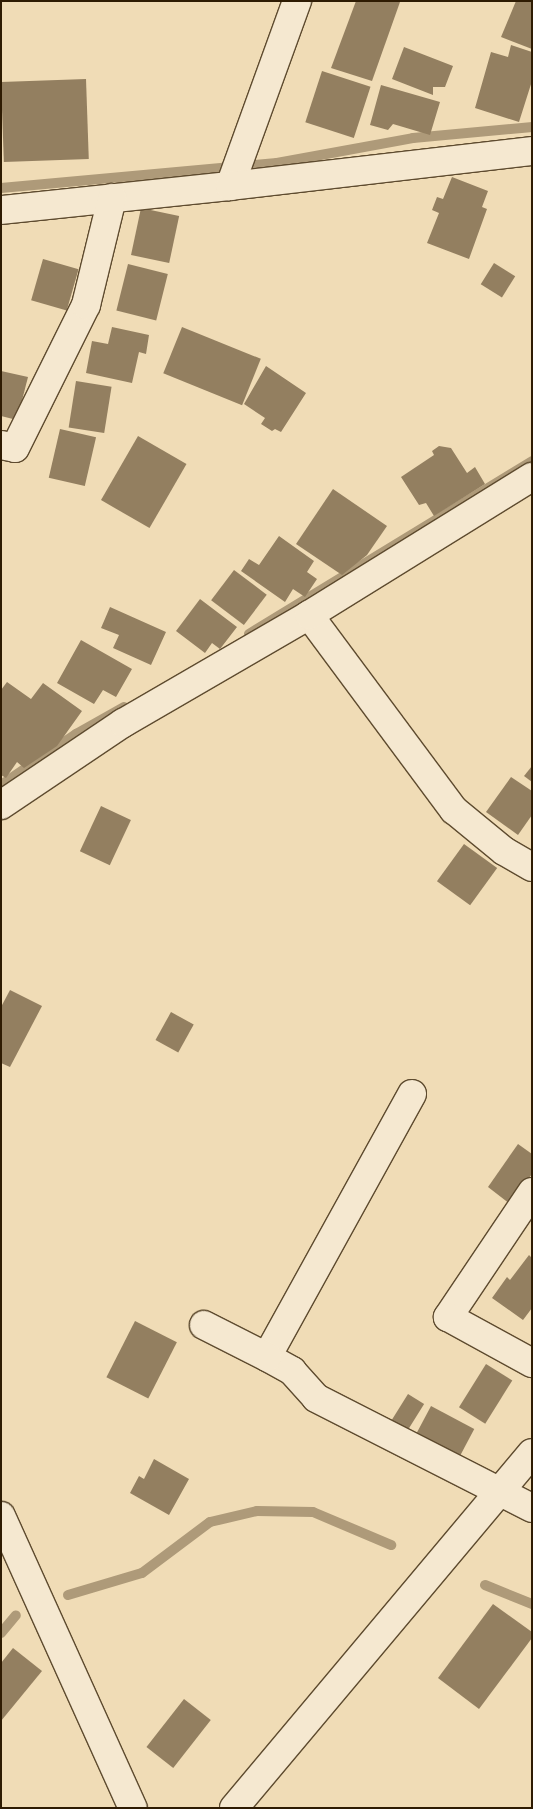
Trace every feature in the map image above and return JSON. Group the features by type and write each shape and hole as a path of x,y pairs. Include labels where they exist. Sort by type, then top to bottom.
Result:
{"street":[{"path":"231,185 297,1"},
{"path":"1,210 532,151"},
{"path":"1,445 15,448 86,305 112,198"},
{"path":"1,805 124,723 309,615 532,477"},
{"path":"309,615 454,810 504,851 532,867"},
{"path":"267,1357 412,1094"},
{"path":"532,1192 448,1317 532,1363"},
{"path":"204,1325 292,1371 316,1398 532,1508"},
{"path":"234,1808 532,1453"},
{"path":"1,1516 133,1808"}],"building":[{"path":"356,1 400,2 372,81 331,68"},
{"path":"516,1 532,1 532,49 501,37"},
{"path":"511,45 532,52 532,81 519,122 475,108 491,52 508,57"},
{"path":"404,47 453,66 445,87 433,87 433,95 392,79"},
{"path":"322,71 371,87 354,138 305,122"},
{"path":"86,79 89,159 4,162 1,82"},
{"path":"381,85 440,102 430,135 393,124 388,130 370,125"},
{"path":"452,177 488,191 482,207 487,209 469,259 427,243 439,213 432,210 437,197 443,199"},
{"path":"141,208 179,216 169,263 131,255"},
{"path":"43,259 79,269 67,311 31,300"},
{"path":"494,263 515,276 502,297 481,284"},
{"path":"128,264 168,274 156,320 116,311"},
{"path":"112,327 149,335 146,354 139,352 132,383 86,373 92,341 108,344"},
{"path":"182,327 261,359 242,405 163,373"},
{"path":"266,366 306,393 281,432 275,429 272,431 261,424 265,418 244,404"},
{"path":"1,371 28,377 17,420 1,416"},
{"path":"76,381 112,387 104,433 69,427"},
{"path":"60,429 96,437 85,486 49,478"},
{"path":"138,436 186,464 149,528 101,500"},
{"path":"439,446 451,448 467,473 475,467 485,484 434,516 426,503 419,505 401,477 434,455 432,451"},
{"path":"333,489 387,526 367,555 342,575 296,544"},
{"path":"279,536 314,561 307,572 317,579 305,597 293,589 285,602 241,571 249,559 259,565"},
{"path":"234,570 267,595 244,625 211,600"},
{"path":"200,599 237,627 220,649 212,643 205,653 176,631"},
{"path":"110,607 166,632 151,665 113,648 119,635 101,628"},
{"path":"81,640 132,669 116,697 103,690 94,704 57,683"},
{"path":"7,682 31,699 43,683 82,711 57,746 24,768 17,762 6,778 1,775 1,690"},
{"path":"532,766 532,782 524,776"},
{"path":"511,777 532,791 532,815 518,835 486,812"},
{"path":"101,806 131,820 110,865 80,851"},
{"path":"464,844 497,868 470,905 437,881"},
{"path":"10,990 42,1006 10,1067 1,1063 1,1007"},
{"path":"171,1012 194,1025 178,1053 155,1040"},
{"path":"518,1144 532,1154 532,1174 510,1204 488,1187"},
{"path":"529,1255 532,1258 532,1308 523,1320 492,1298 507,1277 510,1280"},
{"path":"135,1321 177,1342 148,1398 106,1377"},
{"path":"486,1364 512,1380 485,1424 459,1407"},
{"path":"408,1394 424,1404 404,1436 388,1426"},
{"path":"431,1406 474,1429 458,1460 415,1437"},
{"path":"154,1459 189,1479 169,1515 130,1493 139,1476 144,1479"},
{"path":"493,1604 532,1632 532,1638 479,1709 438,1678"},
{"path":"13,1648 42,1671 1,1721 1,1663"},
{"path":"184,1699 211,1720 173,1768 146,1747"}],"waterway":[{"path":"1,188 277,163 413,138 532,127"},
{"path":"249,634 532,461"},
{"path":"1,785 76,734 124,707"},
{"path":"68,1595 142,1573 210,1522 257,1511 313,1512 391,1545"},
{"path":"485,1585 532,1604"},
{"path":"1,1633 16,1615"}]}
